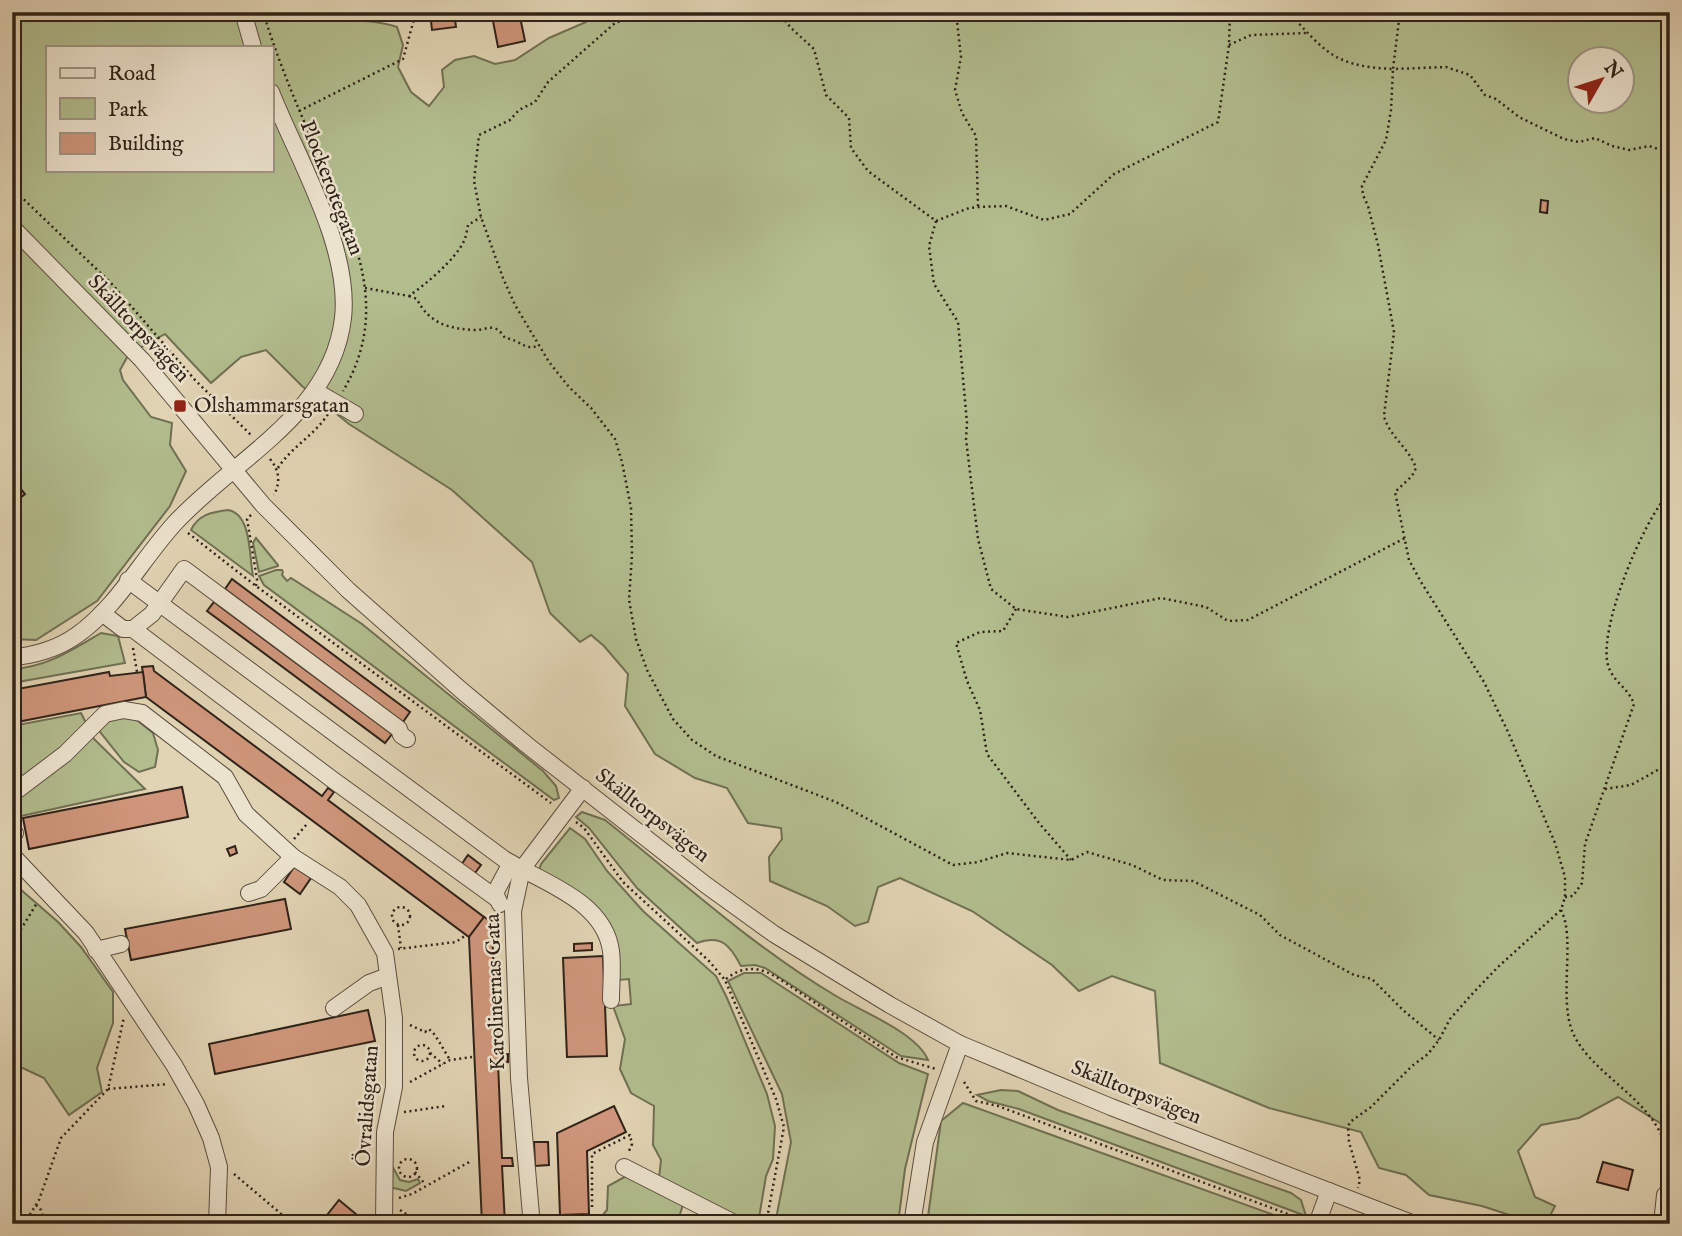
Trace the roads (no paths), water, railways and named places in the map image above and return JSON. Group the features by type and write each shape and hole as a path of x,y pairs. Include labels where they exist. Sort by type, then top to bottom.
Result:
{"street":[{"path":"243,12 253,46"},
{"name":"Plockerotegatan","path":"232,470 293,416 315,391 329,368 340,336 343,315 342,282 337,253 273,97"},
{"name":"Skälltorpsvägen","path":"12,228 142,360 232,470 328,571 461,690 706,885 775,934 890,1005 960,1044 1111,1107 1414,1224"},
{"path":"315,391 355,414"},
{"path":"12,657 38,653 76,636 102,613 175,523 232,470"},
{"path":"102,613 123,629 133,629 144,622 184,569 399,729 401,735 407,739"},
{"path":"128,580 517,866 587,908 611,951 611,1000"},
{"path":"133,629 333,780 496,898 506,909 513,911"},
{"name":"Övralidsgatan","path":"12,793 65,754 105,714 124,710 142,713 225,777 246,814 293,857 340,887 358,905 393,950 388,976 394,1018 394,1087 385,1132 384,1224"},
{"name":"Karolinernas Gata","path":"531,1215 519,1078 513,911 517,866 583,788"},
{"path":"12,855 71,915 132,1003 181,1064 183,1080 211,1138 219,1167 217,1224"},
{"path":"249,893 261,889 293,857"},
{"path":"496,898 496,890 517,866"},
{"path":"96,950 121,944"},
{"path":"334,1008 369,983 388,976"},
{"path":"912,1224 925,1142 947,1074 960,1044"},
{"path":"624,1167 736,1224"},
{"path":"1317,1224 1329,1191"},
{"path":"1662,1224 1665,1195"}],"place":[{"name":"Olshammarsgatan","path":"180,406"}]}
